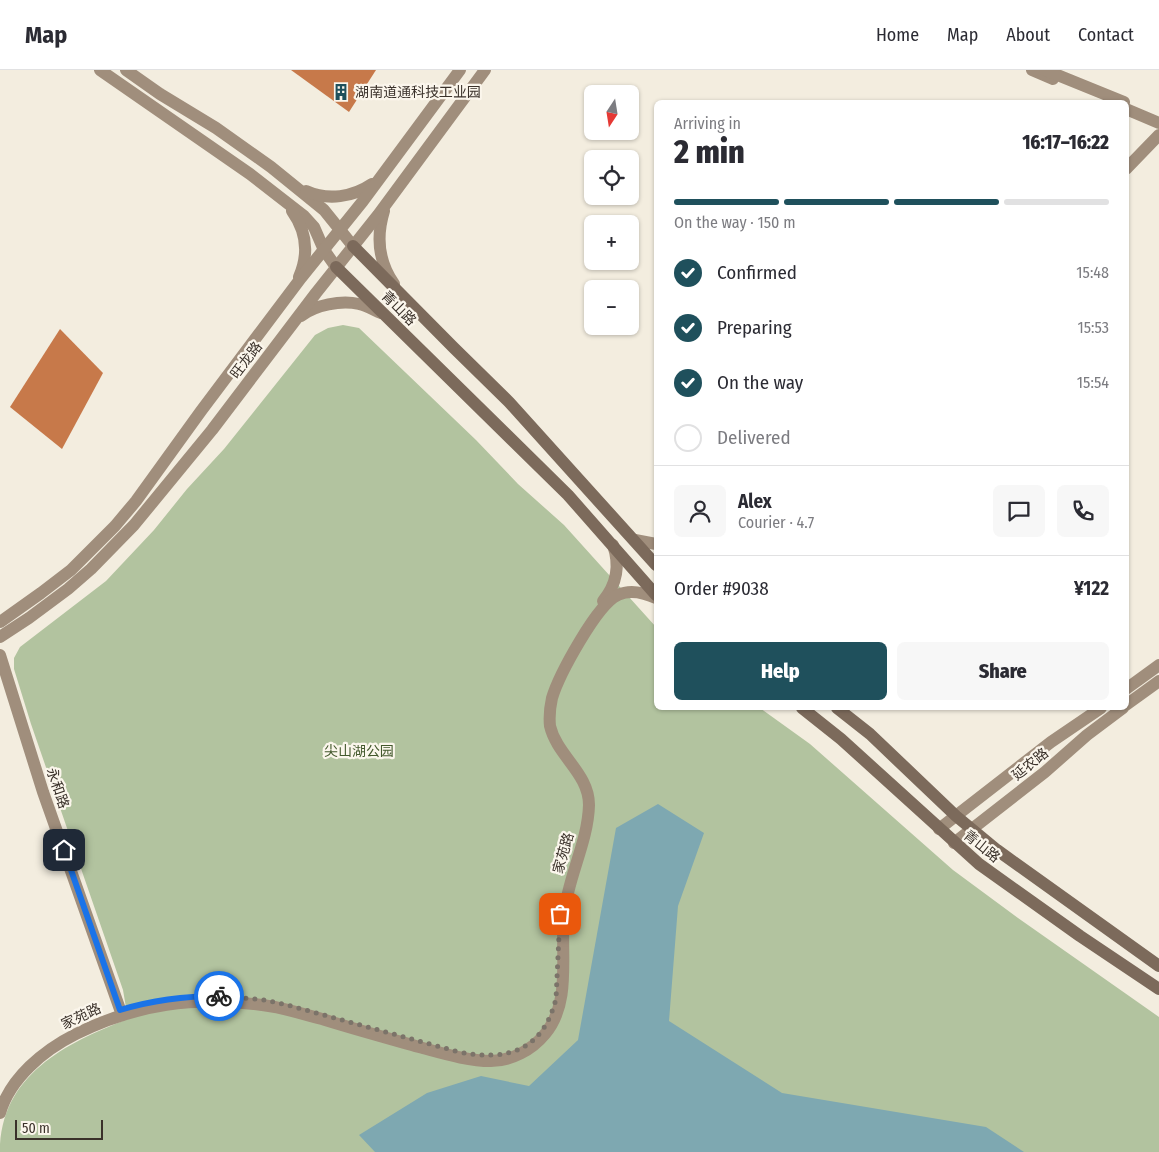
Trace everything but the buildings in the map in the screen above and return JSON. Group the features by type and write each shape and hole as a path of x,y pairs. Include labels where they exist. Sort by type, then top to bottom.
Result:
{"main road":[{"name":"青山路","path":"353,246 509,402 654,563"},
{"name":"青山路","path":"336,267 568,494 654,594"},
{"name":"青山路","path":"804,710 882,775 979,864 1159,989"},
{"name":"青山路","path":"840,710 870,734 956,816 997,850 1159,966"}],"street":[{"name":"青山路","path":"100,70 250,174 304,216 314,227 324,250 336,267"},
{"name":"青山路","path":"126,70 271,166 324,210 353,246"},
{"name":"旺龙路","path":"0,622 72,570 115,526 136,501 202,410 383,174 460,70"},
{"name":"旺龙路","path":"0,637 68,589 115,546 212,430 393,194 485,70"},
{"path":"1032,70 1105,100"},
{"path":"1045,70 1118,100"},
{"path":"1129,105 1159,116"},
{"path":"1129,111 1159,122"},
{"path":"1129,157 1159,126"},
{"path":"1129,166 1159,135"},
{"path":"299,188 319,196 346,195 361,191 372,185 383,174"},
{"path":"277,194 295,215 303,230 305,253 301,273 296,285"},
{"path":"393,194 384,209 378,238 384,267 402,297"},
{"path":"294,322 305,313 316,308 346,302 365,306 386,316"},
{"path":"635,540 654,544"},
{"name":"家苑路","path":"0,1113 12,1088 24,1072 37,1060 71,1037 144,1003 172,998 221,996 265,1000 479,1056 517,1051 542,1032 556,999 560,914 568,868 580,828 583,803 579,785 549,743 545,731 543,711 553,680 583,626 610,591 613,584 617,569 613,545"},
{"name":"家苑路","path":"0,1102 8,1086 21,1069 34,1056 68,1033 118,1014 172,1003 201,1001 241,1002 286,1009 437,1052 478,1060 493,1061 506,1059 518,1055 532,1046 545,1035 551,1025 560,1000 564,914 568,892 586,830 588,815 588,793 584,781 555,740 550,724 549,711 552,697 587,629 610,600 617,595 625,593 644,593 654,596"},
{"name":"永和路","path":"0,655 43,792 118,1014"},
{"path":"1129,687 1159,665"},
{"name":"永和路","path":"0,674 38,794 118,1014"},
{"path":"1129,703 1159,682"},
{"name":"延农路","path":"939,829 1051,742 1098,710"},
{"name":"延农路","path":"954,842 1045,772 1087,735 1120,710"}],"green space":[{"name":"尖山湖公园","path":"343,325 359,328 476,440 518,484 564,525 654,625 654,710 763,710 810,744 953,870 1159,1017 1159,1152 0,1152 3,1125 11,1102 24,1082 60,1051 105,1028 128,1019 123,990 31,724 14,669 14,658 20,647 106,581 154,530 187,489 224,449 315,335 328,328"}],"water":[{"path":"658,804 704,833 678,906 669,1021 782,1093 986,1127 1024,1152 375,1152 359,1135 427,1093 481,1076 529,1086 578,1040 616,828"}],"way so far":[{"path":"219,996 265,1000 287,1005 459,1052 479,1056 505,1054 517,1051 542,1032 552,1012 556,999 560,914"}],"place":[{"name":"湖南道通科技工业园","path":"341,92"}],"route":[{"path":"64,850 120,1010 172,998 219,996"}]}
